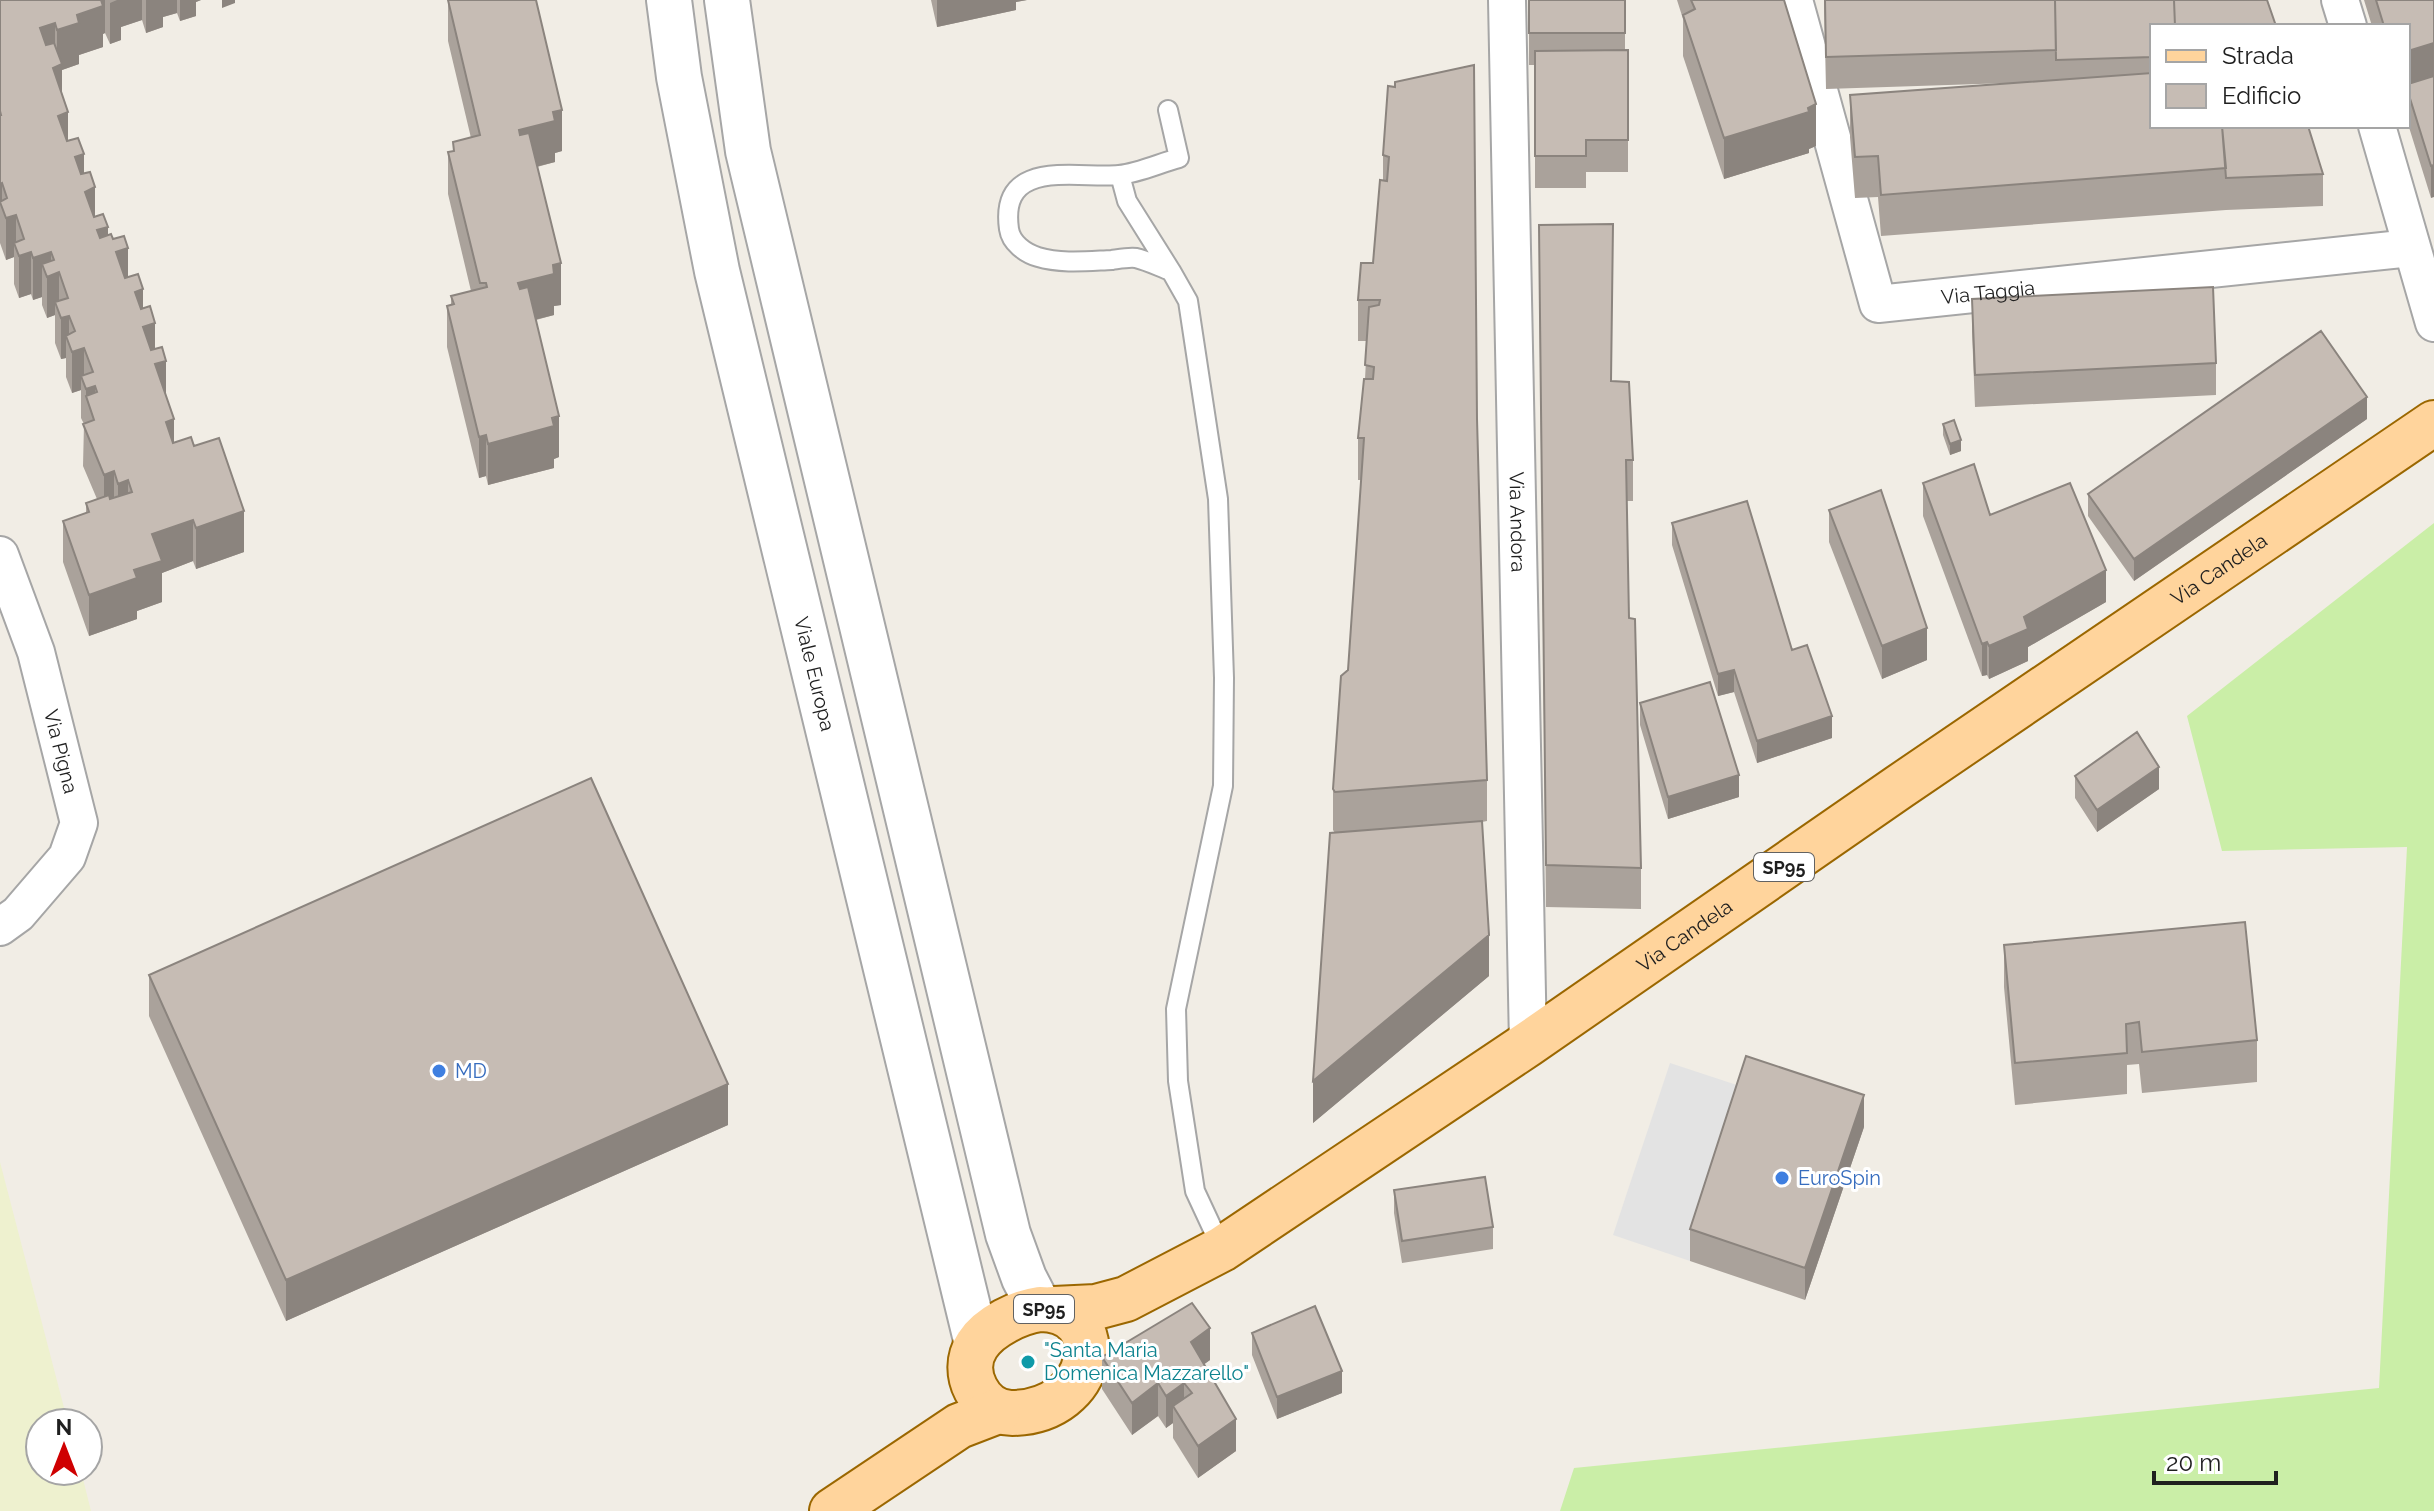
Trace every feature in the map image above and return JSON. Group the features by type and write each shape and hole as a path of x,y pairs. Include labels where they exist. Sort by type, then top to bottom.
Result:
{"main road":[{"name":"Via Candela","path":"832,1511 938,1439 982,1379 990,1332 1019,1315 1047,1309 1096,1307 1126,1299 1222,1249 1528,1044 2434,423"},
{"name":"Via Candela","path":"982,1379 1034,1411 1061,1399 1081,1378 1086,1351 1094,1335 1126,1299"},
{"name":"SP95","path":"1047,1309 1071,1317 1084,1336 1086,1351"}],"street":[{"name":"Viale Europa","path":"669,0 679,77 717,271 982,1379"},
{"path":"727,0 748,151 1008,1234 1024,1278 1047,1309"},
{"name":"Via Andora","path":"1507,0 1528,1044"},
{"name":"Via Taggia","path":"1794,0 1878,304 2411,248"},
{"path":"2340,0 2347,24"},
{"path":"2378,128 2434,323"},
{"name":"Via Pigna","path":"0,555 36,652 79,823 67,857 18,914 0,927"}],"lane":[{"path":"1168,110 1179,158 1120,175 1073,173 1026,181 1014,192 1008,211 1009,233 1018,246 1037,257 1057,261 1135,258 1171,271"},
{"path":"1120,175 1127,201 1188,301 1218,499 1224,678 1223,786 1176,1009 1178,1081 1195,1191 1222,1249"}],"green space":[{"path":"2434,523 2434,1511 1560,1511 1574,1468 2379,1388 2407,847 2222,851 2187,716"},
{"path":"0,1162 64,1407 24,1407 24,1487 85,1487 91,1511 0,1511"}],"shaded area":[{"path":"1670,1063 1746,1088 1690,1261 1613,1235"}],"building":[{"path":"0,0 101,0 103,6 77,15 79,23 57,30 55,23 40,28 46,45 54,43 62,64 53,68 68,112 58,116 67,141 78,138 84,154 75,157 81,174 90,172 95,187 85,192 94,217 103,214 108,227 97,230 100,238 111,234 113,239 124,236 128,248 116,252 125,278 138,274 143,289 135,292 141,309 150,306 155,323 143,327 151,350 162,347 166,361 155,364 174,419 166,422 173,443 191,437 194,446 219,438 244,511 196,528 193,520 152,534 162,561 134,570 137,578 89,595 63,521 89,512 86,503 109,495 110,499 132,492 128,480 118,484 114,471 104,475 83,424 94,420 86,396 97,392 95,386 86,389 81,376 93,372 84,348 72,352 66,336 75,331 69,316 61,318 55,302 68,298 59,272 47,277 42,264 54,260 51,252 33,258 31,252 19,256 14,243 24,239 16,215 6,218 0,202 7,198 0,184"},
{"path":"448,0 536,0 562,110 553,112 555,121 519,130 520,135 529,133 561,263 553,265 554,274 518,283 520,289 528,287 559,416 552,418 554,426 488,444 486,435 479,437 447,306 454,304 451,296 487,287 486,283 480,283 448,152 454,151 453,142 480,135"},
{"path":"1529,0 1625,0 1625,33 1529,33"},
{"path":"1691,0 1784,0 1816,104 1808,108 1809,112 1724,138 1683,15 1695,9"},
{"path":"1825,0 2055,0 2056,50 1826,57"},
{"path":"2055,0 2174,0 2175,24 2150,24 2150,57 2056,60"},
{"path":"2174,0 2267,0 2275,24 2175,24"},
{"path":"2376,0 2434,0 2434,43 2410,50 2410,24 2383,24"},
{"path":"1628,50 1628,140 1586,140 1586,156 1535,156 1535,51"},
{"path":"1474,65 1477,419 1487,780 1335,792 1341,676 1348,670 1364,438 1358,438 1364,379 1373,379 1374,367 1365,365 1369,307 1379,305 1380,300 1358,300 1361,263 1373,263 1380,180 1387,181 1389,157 1383,155 1388,86 1395,87 1395,82"},
{"path":"2150,73 2150,128 2222,128 2226,168 1881,195 1878,156 1855,157 1850,95"},
{"path":"2434,76 2434,165 2431,166 2410,98 2410,83"},
{"path":"2222,128 2309,128 2323,174 2226,178"},
{"path":"1613,224 1611,381 1629,382 1633,460 1626,460 1629,618 1635,619 1641,868 1546,865 1539,225"},
{"path":"2213,287 2216,363 1975,375 1972,299"},
{"path":"2321,331 2367,397 2134,559 2088,494"},
{"path":"1954,420 1961,440 1950,444 1943,424"},
{"path":"1974,464 1990,515 2070,483 2106,570 2024,617 2028,629 1989,646 1987,642 1982,644 1923,483"},
{"path":"1881,490 1927,628 1882,646 1829,510"},
{"path":"1747,501 1792,650 1807,645 1832,716 1757,741 1734,670 1718,674 1672,523"},
{"path":"1710,682 1739,775 1668,797 1640,703"},
{"path":"2137,732 2159,767 2097,810 2075,776"},
{"name":"MD","path":"591,778 728,1084 286,1280 149,975"},
{"path":"1482,821 1489,935 1313,1081 1330,833"},
{"path":"2245,922 2257,1040 2142,1052 2139,1022 2126,1024 2127,1053 2015,1063 2004,945"},
{"name":"EuroSpin","path":"1746,1056 1864,1095 1805,1268 1690,1229"},
{"path":"1485,1177 1493,1227 1402,1241 1394,1190"},
{"path":"1192,1303 1210,1328 1191,1342 1236,1419 1198,1446 1173,1406 1192,1393 1184,1383 1166,1396 1158,1383 1132,1403 1102,1357"},
{"path":"1315,1306 1342,1371 1277,1397 1252,1333"}],"place":[{"name":"MD","path":"439,1071"},
{"name":"EuroSpin","path":"1782,1178"},
{"name":"\"Santa Maria Domenica Mazzarello\"","path":"1028,1362"}]}
